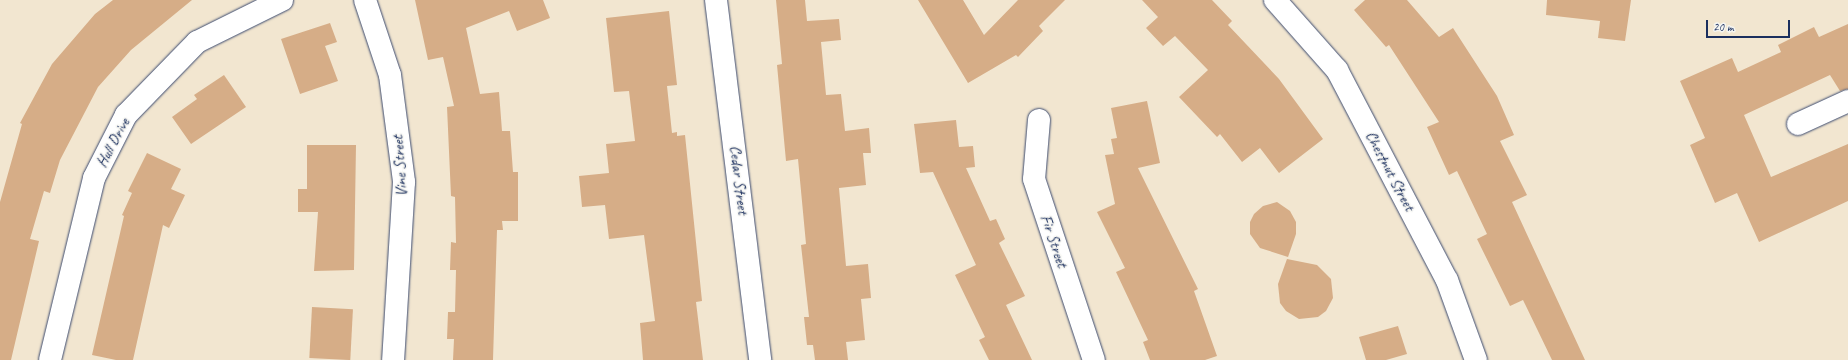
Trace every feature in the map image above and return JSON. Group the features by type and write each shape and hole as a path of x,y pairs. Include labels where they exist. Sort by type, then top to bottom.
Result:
{"street":[{"name":"Hull Drive","path":"50,360 94,178 126,115 197,42 282,0"},
{"name":"Vine Street","path":"365,0 390,75 404,182 393,360"},
{"name":"Cedar Street","path":"716,0 760,360"},
{"name":"Chestnut Street","path":"1275,0 1337,70 1447,280 1476,360"},
{"path":"1798,124 1848,101"},
{"name":"Fir Street","path":"1039,120 1034,179 1094,360"}],"building":[{"path":"113,0 192,0 131,50 98,87 60,160 50,193 44,191 30,239 39,241 11,360 0,360 0,202 22,124 20,123 52,64 95,14"},
{"path":"415,0 543,0 550,18 517,31 509,11 466,28 480,94 499,92 502,131 510,131 513,172 518,172 518,221 502,221 503,230 497,230 493,360 453,360 454,339 447,339 448,312 455,312 456,270 450,270 451,242 456,243 455,197 451,196 447,107 454,106 443,57 428,60"},
{"path":"776,0 805,0 807,21 839,19 841,40 821,42 826,95 841,94 845,131 869,128 871,153 863,153 866,185 839,188 846,266 868,264 871,298 861,299 865,340 846,342 848,360 815,360 813,345 807,345 804,317 809,317 801,245 806,244 798,159 786,161 777,65 782,64"},
{"path":"918,0 963,0 984,35 1018,0 1065,0 1039,26 1043,31 1018,57 1016,55 968,83"},
{"path":"1142,0 1212,0 1232,21 1228,25 1279,79 1323,139 1279,173 1260,148 1242,162 1220,134 1217,137 1179,97 1208,70 1175,36 1163,46 1146,28 1158,17"},
{"path":"1365,0 1407,0 1439,37 1453,28 1497,96 1514,135 1500,141 1527,195 1512,202 1585,360 1552,360 1523,300 1510,306 1477,239 1487,234 1457,171 1449,175 1427,127 1439,122 1389,45 1386,47 1354,10"},
{"path":"1547,0 1631,0 1625,41 1598,38 1600,21 1546,15"},
{"path":"669,11 677,85 667,86 672,133 677,132 677,136 685,135 702,301 696,302 703,360 643,360 640,323 655,321 644,235 609,239 605,205 582,207 579,176 609,173 606,144 635,141 629,91 614,92 606,18"},
{"path":"330,23 337,42 325,46 338,81 300,94 281,39"},
{"path":"1848,24 1848,89 1840,91 1830,75 1744,115 1771,177 1848,144 1848,201 1759,242 1737,193 1715,203 1690,145 1705,138 1680,81 1732,58 1738,72 1781,52 1778,45 1814,27 1819,37"},
{"path":"224,75 246,107 191,144 172,117 197,99 194,95"},
{"path":"1147,101 1160,163 1138,168 1198,289 1194,291 1217,356 1205,360 1150,360 1143,342 1148,340 1116,272 1125,268 1097,212 1115,204 1105,155 1114,154 1111,139 1117,138 1111,108"},
{"path":"956,120 959,147 973,146 975,167 966,168 990,221 996,219 1005,239 999,243 1025,296 1006,305 1032,360 989,360 979,340 985,337 955,275 976,265 933,172 920,173 914,124"},
{"path":"307,145 356,145 354,270 314,271 318,212 298,212 298,189 307,189"},
{"path":"147,153 181,169 171,189 185,195 169,228 163,225 133,360 116,360 92,355 124,216 122,215 132,193 128,191"},
{"path":"1277,202 1290,211 1296,222 1296,234 1288,257 1260,248 1250,234 1250,222 1254,214 1263,206"},
{"path":"1287,259 1317,265 1331,279 1333,298 1326,311 1318,317 1299,319 1286,311 1280,303 1278,284"},
{"path":"312,307 353,309 350,360 309,358"},
{"path":"1398,326 1407,354 1386,360 1366,360 1359,337"}]}
